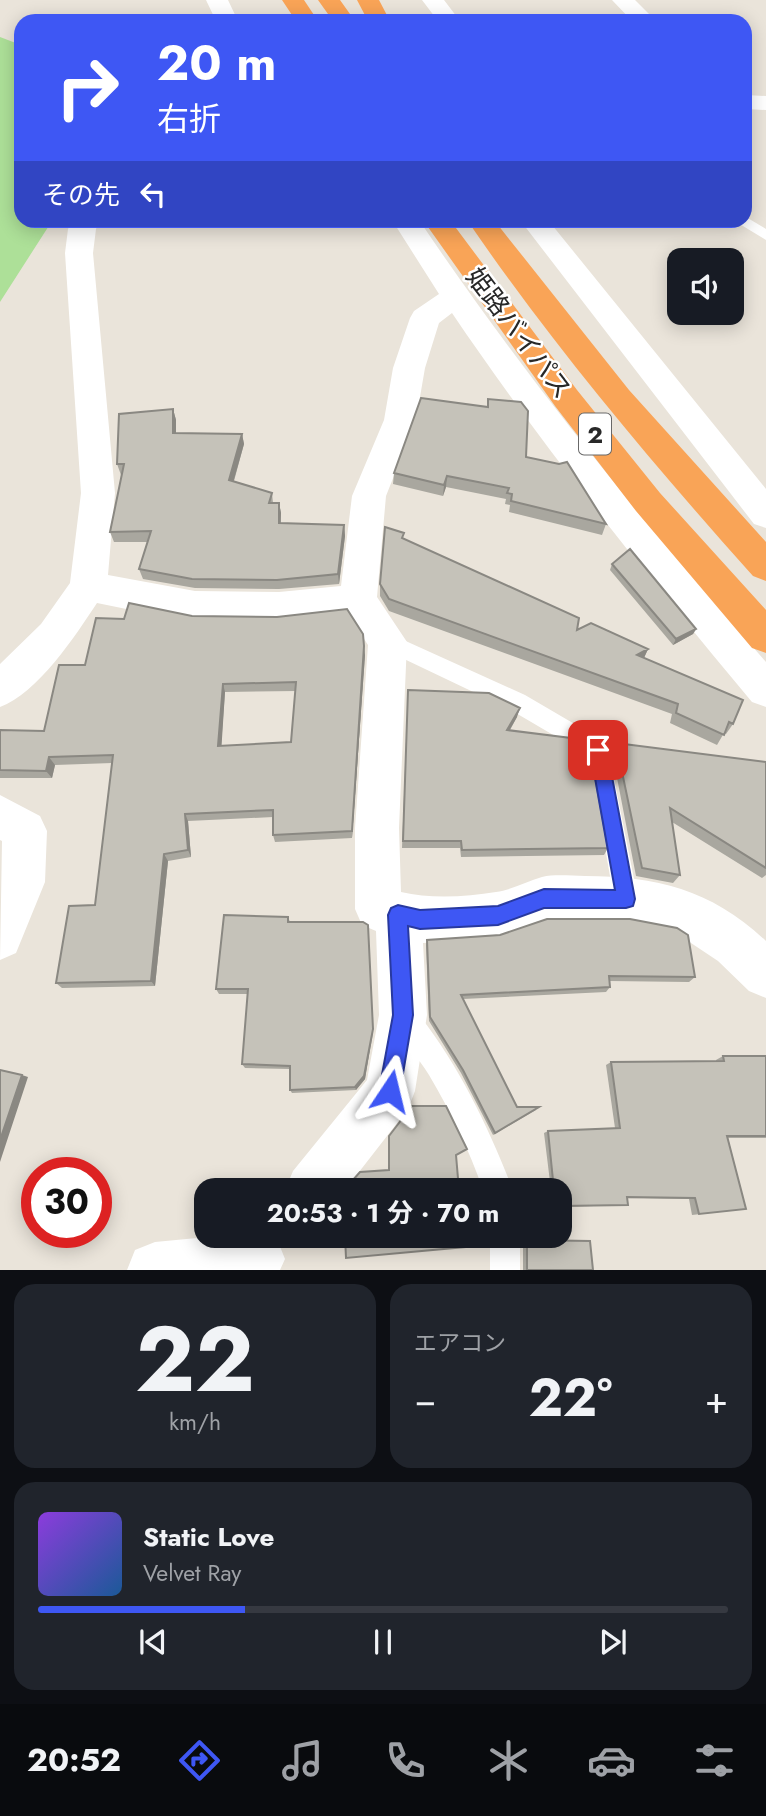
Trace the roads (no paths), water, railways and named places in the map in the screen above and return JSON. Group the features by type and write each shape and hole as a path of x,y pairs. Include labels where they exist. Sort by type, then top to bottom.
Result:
{"highway":[{"path":"328,0 339,14"},
{"name":"姫路バイパス","path":"442,228 566,398 648,502 766,636"},
{"name":"姫路バイパス","path":"486,228 606,384 692,486 766,566"}],"street":[{"path":"433,0 444,14"},
{"path":"0,690 55,635 88,586 98,494 79,253 83,228"},
{"path":"410,228 454,297 525,397 647,553 766,690"},
{"path":"539,228 766,513"},
{"path":"454,297 425,318 409,368 400,420 369,496 358,600 388,642 377,828 378,909 420,920 498,915 544,899 626,899 681,910 735,944 766,974"},
{"path":"88,586 195,607 279,608 358,600"},
{"path":"0,816 25,831 22,882 0,937"},
{"path":"321,1178 390,1091 403,1015 398,915"},
{"path":"155,1270 264,1255"}],"lane":[{"path":"388,642 430,659 517,702 598,750 626,899"},
{"path":"403,1015 425,1041 484,1150 494,1178"},
{"path":"505,1248 505,1270"}]}
